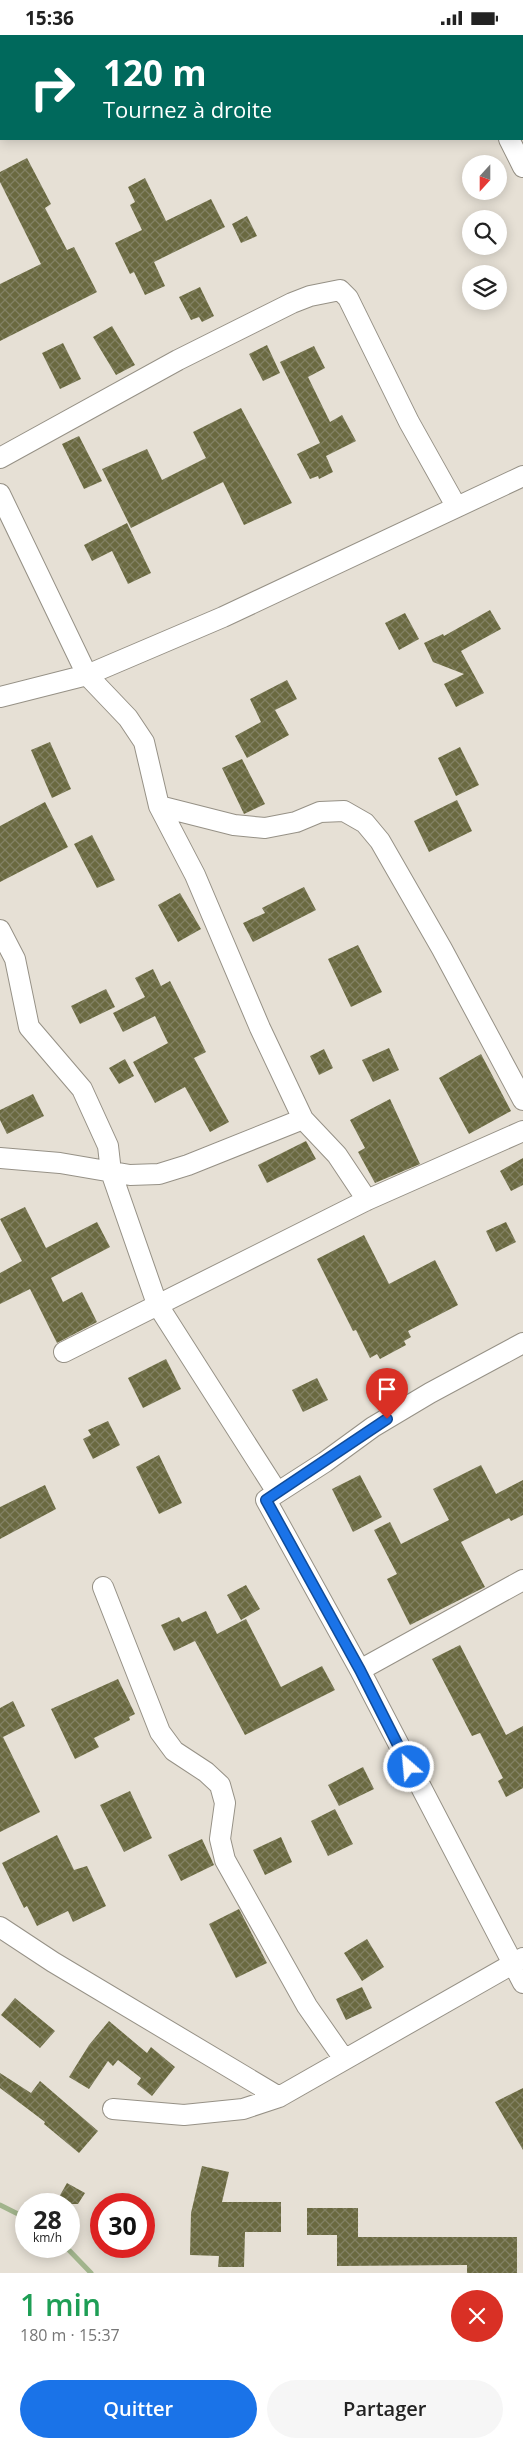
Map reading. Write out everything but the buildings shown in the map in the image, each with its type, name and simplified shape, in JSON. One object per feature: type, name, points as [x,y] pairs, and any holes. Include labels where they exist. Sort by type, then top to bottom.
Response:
[{"type":"street","points":[[510,140],[523,167]]},
{"type":"street","points":[[0,458],[178,360],[292,303],[310,296],[340,290],[348,298],[409,422],[456,506]]},
{"type":"street","points":[[0,697],[87,675],[223,617],[523,476]]},
{"type":"street","points":[[0,494],[87,675],[128,718],[144,742],[159,806],[195,875],[260,1028],[303,1119],[337,1155],[367,1200]]},
{"type":"street","points":[[159,806],[234,825],[265,828],[296,822],[320,812],[344,811],[365,823],[380,841],[442,949],[523,1100]]},
{"type":"street","points":[[0,929],[15,959],[29,1027],[82,1089],[108,1146],[111,1173],[157,1304],[277,1492]]},
{"type":"street","points":[[0,1158],[60,1163],[130,1175],[159,1174],[188,1165],[303,1119]]},
{"type":"street","points":[[64,1352],[367,1200],[523,1131]]},
{"type":"street","points":[[523,1343],[430,1393],[373,1427],[325,1462],[266,1500],[518,1960],[523,1983]]},
{"type":"street","points":[[360,1670],[523,1580]]},
{"type":"street","points":[[103,1587],[160,1733],[174,1751],[206,1772],[220,1785],[225,1803],[220,1839],[225,1860],[306,2006],[344,2059]]},
{"type":"street","points":[[0,1927],[53,1962],[278,2097]]},
{"type":"street","points":[[113,2109],[184,2115],[243,2109],[278,2097],[518,1960]]},
{"type":"waterway","points":[[0,2205],[15,2212]]},
{"type":"waterway","points":[[77,2258],[91,2273]]},
{"type":"route","points":[[387,1419],[266,1500],[360,1670],[409,1767]]}]
